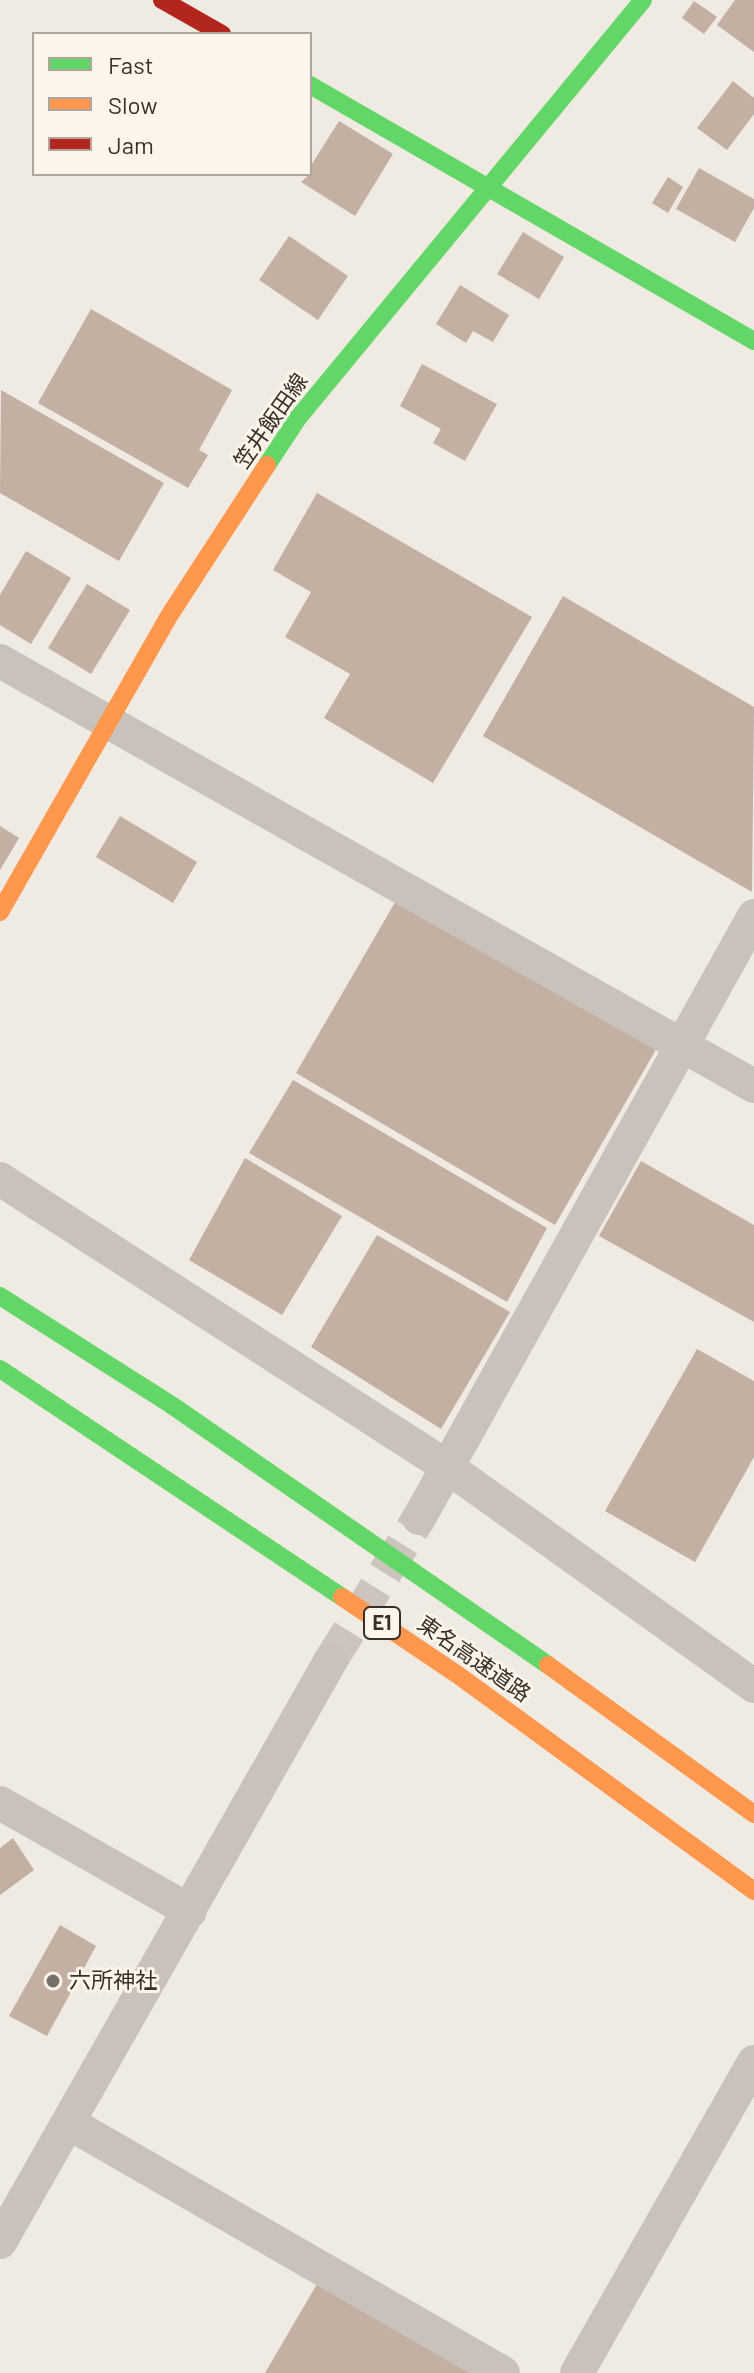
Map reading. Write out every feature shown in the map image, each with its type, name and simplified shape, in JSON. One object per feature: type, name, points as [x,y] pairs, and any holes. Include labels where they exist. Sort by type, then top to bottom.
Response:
[{"type":"main road","points":[[162,0],[218,32]]},
{"type":"main road","name":"笠井飯田線","points":[[0,912],[169,616],[298,418],[643,0]]},
{"type":"main road","points":[[312,86],[754,341]]},
{"type":"main road","name":"東名高速道路","points":[[0,1296],[170,1404],[492,1625],[754,1814]]},
{"type":"main road","name":"東名高速道路","points":[[0,1369],[136,1456],[458,1675],[754,1891]]},
{"type":"street","points":[[0,661],[754,1086]]},
{"type":"street","points":[[419,1518],[684,1047],[754,916]]},
{"type":"street","points":[[0,1179],[446,1466],[754,1686]]},
{"type":"street","points":[[0,2242],[331,1660]]},
{"type":"street","points":[[0,1803],[190,1911]]},
{"type":"street","points":[[577,2373],[754,2062]]},
{"type":"street","points":[[69,2123],[503,2373]]},
{"type":"building","points":[[735,0],[754,0],[754,52],[717,25]]},
{"type":"building","points":[[694,1],[717,17],[704,34],[682,18]]},
{"type":"building","points":[[733,81],[754,98],[754,114],[727,150],[697,128]]},
{"type":"building","points":[[339,121],[393,154],[355,216],[301,182],[312,176],[312,164]]},
{"type":"building","points":[[699,168],[754,199],[754,208],[735,242],[676,209]]},
{"type":"building","points":[[668,177],[683,187],[668,213],[652,203]]},
{"type":"building","points":[[523,232],[564,257],[539,299],[497,274]]},
{"type":"building","points":[[289,236],[348,276],[318,320],[259,280]]},
{"type":"building","points":[[460,285],[509,315],[493,342],[473,331],[466,343],[436,324]]},
{"type":"building","points":[[91,309],[232,390],[199,450],[208,455],[188,488],[38,403]]},
{"type":"building","points":[[422,364],[497,404],[465,461],[433,443],[441,429],[400,406]]},
{"type":"building","points":[[1,390],[164,483],[119,561],[0,493]]},
{"type":"building","points":[[317,493],[532,617],[433,783],[324,718],[350,674],[285,637],[311,592],[273,570]]},
{"type":"building","points":[[26,551],[71,578],[31,644],[0,625],[0,595]]},
{"type":"building","points":[[87,584],[130,610],[91,674],[48,648]]},
{"type":"building","points":[[563,596],[754,707],[752,892],[483,736]]},
{"type":"building","points":[[120,816],[197,862],[173,903],[96,857]]},
{"type":"building","points":[[0,826],[19,838],[0,870]]},
{"type":"building","points":[[397,899],[658,1046],[555,1225],[296,1073]]},
{"type":"building","points":[[293,1080],[547,1228],[507,1302],[249,1153]]},
{"type":"building","points":[[245,1158],[342,1216],[282,1315],[189,1260]]},
{"type":"building","points":[[641,1161],[754,1225],[754,1322],[599,1236]]},
{"type":"building","points":[[377,1235],[510,1312],[441,1429],[311,1347]]},
{"type":"building","points":[[697,1349],[754,1381],[754,1457],[695,1562],[605,1511]]},
{"type":"building","points":[[13,1838],[34,1870],[0,1895],[0,1848]]},
{"type":"building","name":"六所神社","points":[[60,1925],[96,1946],[47,2036],[9,2016]]},
{"type":"building","points":[[317,2284],[475,2373],[265,2373]]},
{"type":"tunnel","points":[[331,1660],[419,1518]]},
{"type":"traffic: fast","points":[[267,465],[298,418],[643,0]]},
{"type":"traffic: fast","points":[[312,86],[754,341]]},
{"type":"traffic: fast","points":[[0,1296],[170,1404],[548,1665]]},
{"type":"traffic: fast","points":[[0,1369],[342,1597]]},
{"type":"traffic: slow","points":[[0,912],[169,616],[267,465]]},
{"type":"traffic: slow","points":[[342,1597],[458,1675],[754,1891]]},
{"type":"traffic: slow","points":[[548,1665],[754,1814]]},
{"type":"traffic: jam","points":[[162,0],[218,32]]},
{"type":"place","name":"六所神社","points":[[53,1981]]}]
